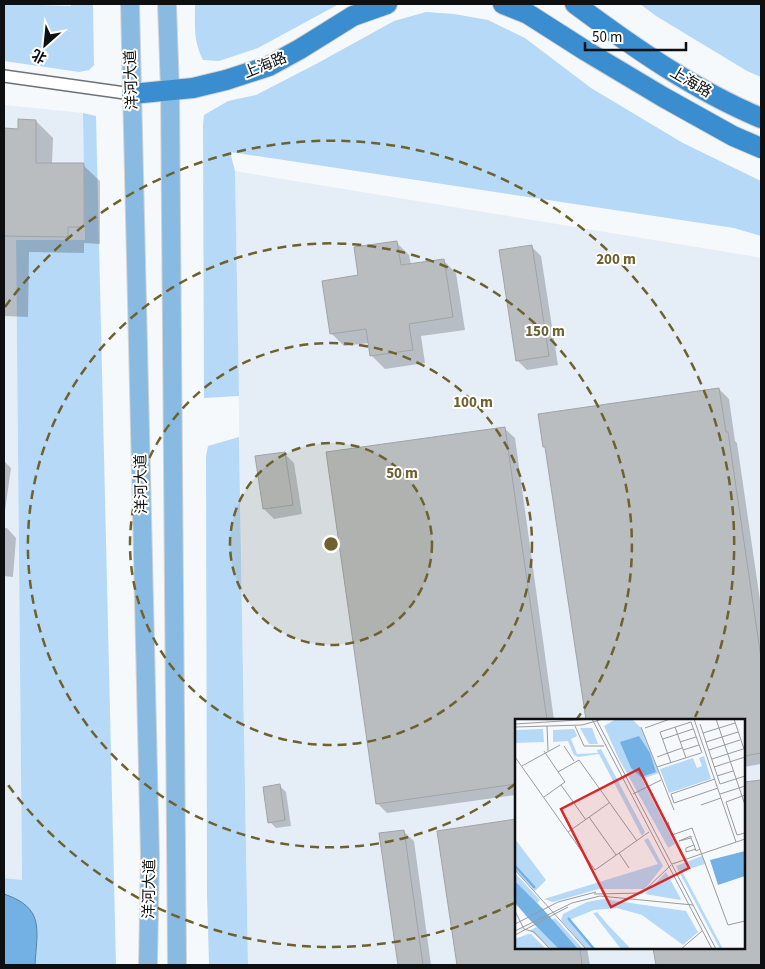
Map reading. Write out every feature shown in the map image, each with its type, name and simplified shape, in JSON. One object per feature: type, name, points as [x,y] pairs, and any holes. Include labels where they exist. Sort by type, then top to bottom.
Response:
[{"type":"highway","name":"上海路","points":[[132,94],[193,88],[269,66],[354,16],[386,4]]},
{"type":"highway","name":"上海路","points":[[503,4],[528,14],[663,97],[733,136],[761,148]]},
{"type":"highway","name":"上海路","points":[[535,4],[663,97]]},
{"type":"highway","name":"上海路","points":[[575,4],[677,75],[739,109],[761,118]]},
{"type":"main road","name":"洋河大道","points":[[130,4],[150,856],[148,965]]},
{"type":"main road","name":"洋河大道","points":[[167,4],[170,91],[177,965]]},
{"type":"street","points":[[4,76],[132,94]]},
{"type":"shaded area","points":[[4,4],[71,6],[71,4],[93,4],[94,65],[89,70],[79,72],[4,61]]},
{"type":"shaded area","points":[[195,4],[339,4],[258,48],[219,61],[203,60],[200,53],[195,32]]},
{"type":"shaded area","points":[[640,4],[761,4],[761,77],[747,71],[656,16]]},
{"type":"shaded area","points":[[426,12],[454,14],[488,20],[525,38],[591,88],[683,143],[761,181],[761,236],[734,228],[230,152],[235,171],[239,396],[204,398],[204,115],[228,101],[256,95],[394,21]]},
{"type":"shaded area","points":[[4,105],[83,113],[85,240],[16,240],[22,880],[4,878]]},
{"type":"shaded area","points":[[83,113],[96,116],[116,965],[4,965],[4,878],[22,880],[16,240],[85,240]]},
{"type":"shaded area","points":[[235,171],[761,258],[761,965],[248,965]]},
{"type":"shaded area","points":[[239,437],[248,965],[209,965],[207,895],[206,456],[208,446]]},
{"type":"water","points":[[4,894],[26,906],[36,921],[35,965],[4,965]]},
{"type":"building","points":[[18,119],[36,120],[36,163],[84,163],[84,227],[68,227],[68,237],[4,236],[4,128],[18,129]]},
{"type":"building","points":[[397,241],[401,265],[444,259],[453,317],[409,324],[413,350],[370,356],[366,329],[330,334],[322,281],[358,275],[354,247]]},
{"type":"building","points":[[532,245],[549,356],[516,361],[499,250]]},
{"type":"building","points":[[719,388],[726,432],[728,432],[761,658],[761,753],[745,756],[745,719],[586,719],[545,447],[543,447],[538,414]]},
{"type":"building","points":[[505,427],[547,719],[515,719],[515,784],[376,804],[326,452]]},
{"type":"building","points":[[285,452],[293,505],[263,509],[255,456]]},
{"type":"building","points":[[761,780],[761,965],[656,965],[653,949],[745,949],[745,782]]},
{"type":"building","points":[[280,784],[285,820],[268,823],[263,787]]},
{"type":"building","points":[[515,819],[515,949],[580,949],[582,965],[457,965],[437,831]]},
{"type":"building","points":[[404,830],[423,965],[398,965],[379,833]]}]
